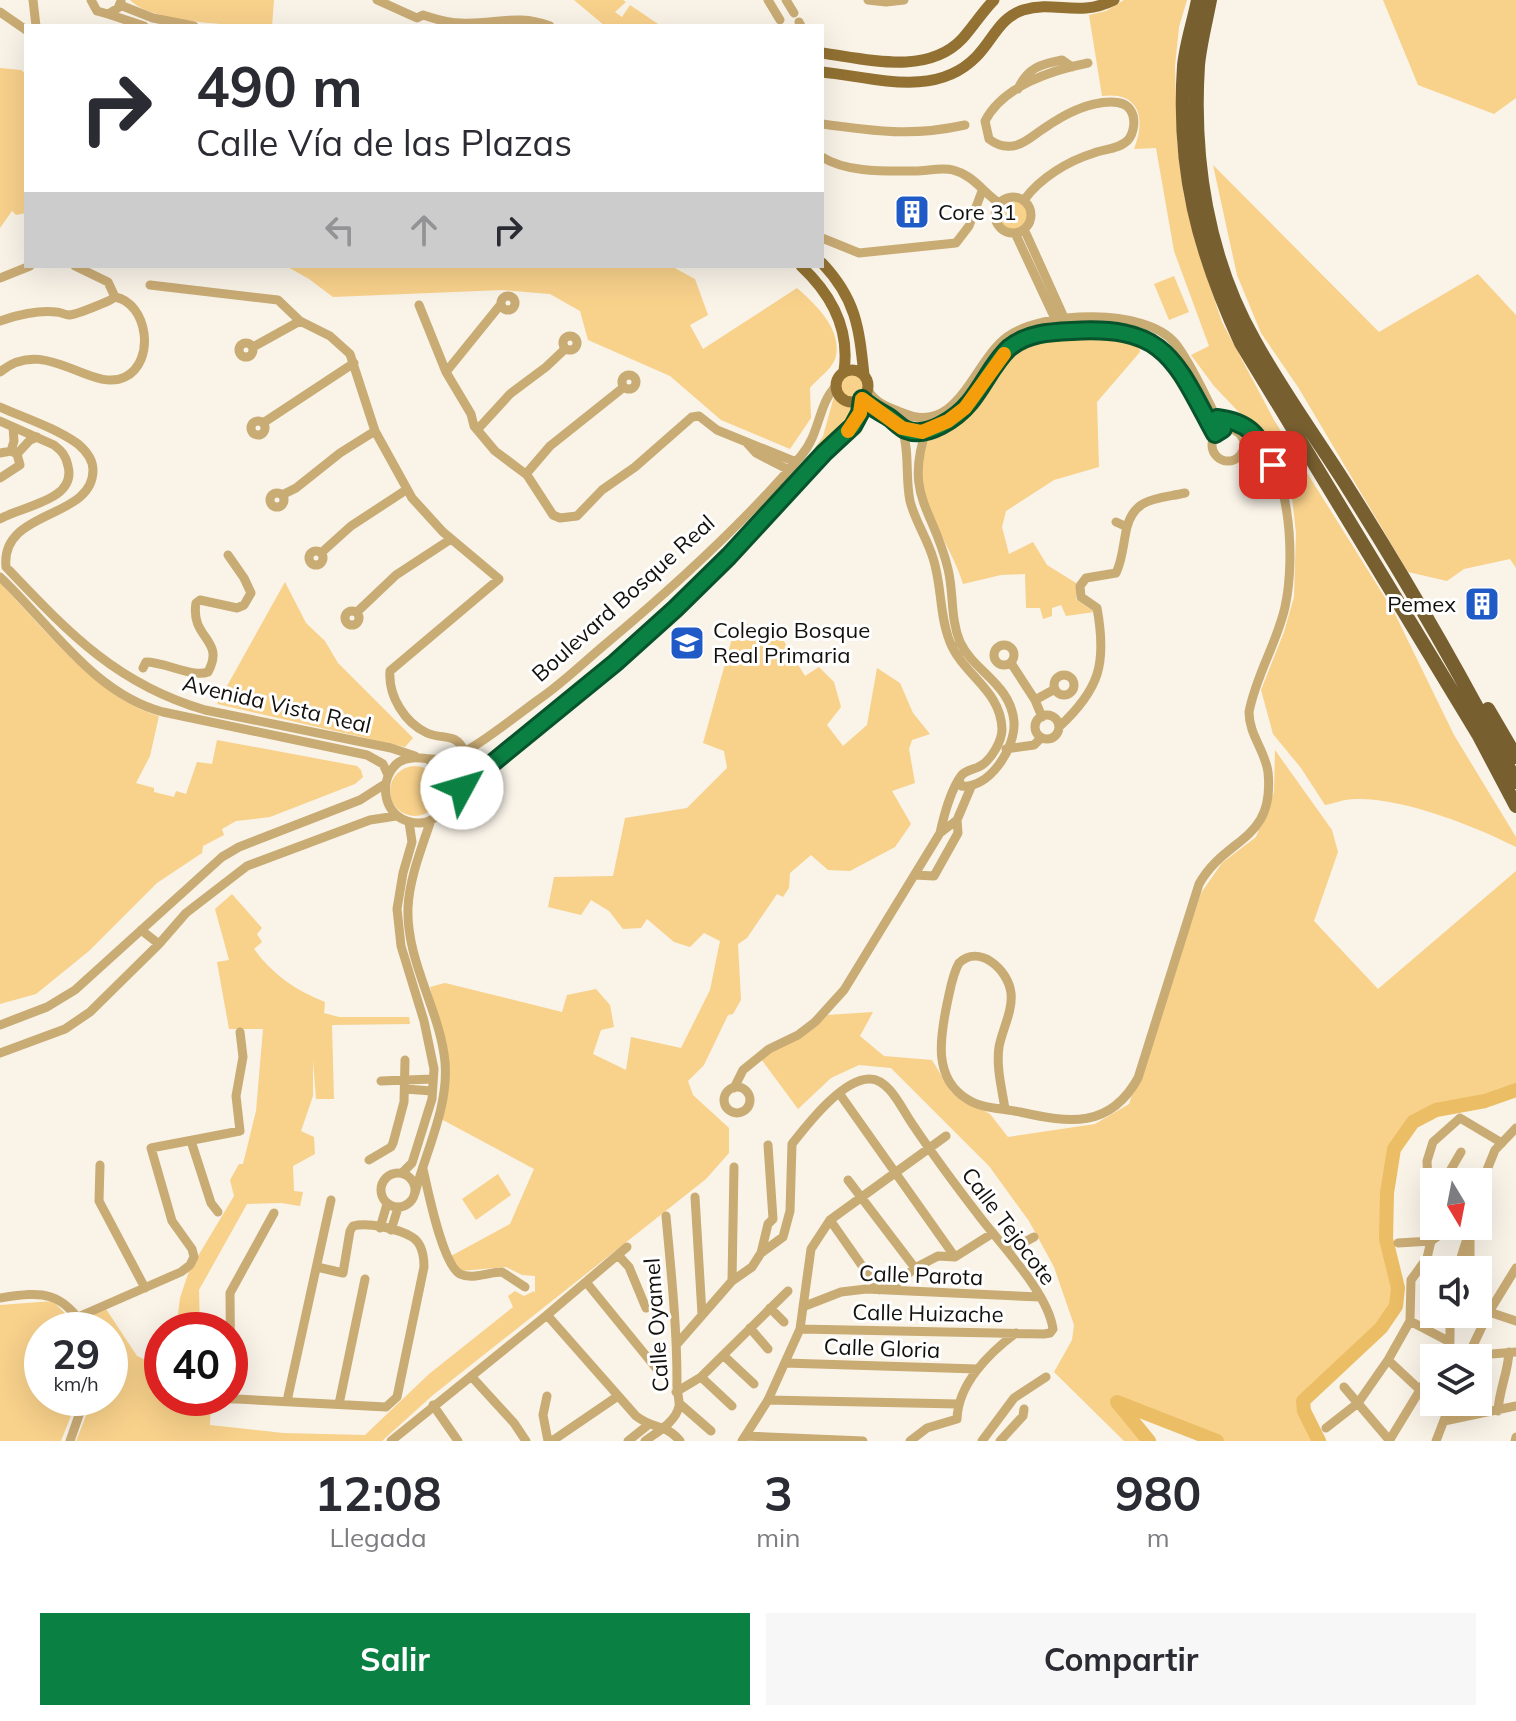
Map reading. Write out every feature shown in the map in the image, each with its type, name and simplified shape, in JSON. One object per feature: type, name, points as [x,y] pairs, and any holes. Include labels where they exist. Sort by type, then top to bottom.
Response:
[{"type":"highway","points":[[1198,0],[1184,63],[1183,138],[1187,185],[1200,241],[1220,298],[1241,343],[1478,734],[1516,806]]},
{"type":"highway","points":[[1210,0],[1198,63],[1197,137],[1201,185],[1231,294],[1253,339],[1427,621],[1489,728],[1516,782]]},
{"type":"highway","points":[[1427,621],[1470,680],[1516,757]]},
{"type":"main road","points":[[824,53],[907,62],[936,56],[961,41],[994,0]]},
{"type":"main road","points":[[824,72],[889,81],[937,80],[966,66],[1006,18],[1020,10],[1051,6],[1079,10],[1114,0]]},
{"type":"main road","points":[[803,268],[826,294],[839,316],[846,350],[844,371],[837,378],[835,387],[839,396],[846,401],[863,396],[868,382],[864,375],[854,309],[843,288],[824,265]]},
{"type":"main road","points":[[844,371],[857,370],[864,375]]},
{"type":"street","points":[[33,0],[36,24]]},
{"type":"street","points":[[91,0],[97,11],[131,24]]},
{"type":"street","points":[[377,0],[418,22],[423,15],[441,22],[464,24],[504,18],[536,20],[545,24]]},
{"type":"street","points":[[768,0],[780,20]]},
{"type":"street","points":[[786,0],[798,20]]},
{"type":"street","points":[[868,0],[904,0]]},
{"type":"street","points":[[108,14],[120,3],[153,18],[184,24]]},
{"type":"street","points":[[0,12],[24,29]]},
{"type":"street","points":[[1024,200],[1045,178],[1091,154],[1117,147],[1128,140],[1134,118],[1130,109],[1120,102],[1092,104],[1023,142],[1002,147],[989,139],[985,121],[994,106],[1018,89],[1030,70],[1062,60],[1072,67],[1088,63]]},
{"type":"street","points":[[824,124],[899,134],[932,133],[965,125]]},
{"type":"street","points":[[824,158],[836,165],[916,171],[951,169],[972,178],[982,191],[999,203]]},
{"type":"street","points":[[824,239],[859,253],[956,243],[969,226],[982,191]]},
{"type":"street","points":[[1014,197],[1024,200],[1031,215],[1020,231],[1003,230],[996,221],[999,203],[1014,197]]},
{"type":"street","points":[[1020,231],[1065,331]]},
{"type":"street","points":[[0,278],[25,268]]},
{"type":"street","points":[[79,268],[108,282],[115,297]]},
{"type":"street","points":[[150,285],[278,300],[300,321],[330,336],[350,354],[375,431],[406,490],[451,539],[499,579],[390,671],[389,685],[413,726],[431,735],[449,736],[461,743],[464,751]]},
{"type":"street","points":[[0,321],[40,312],[69,315],[107,304],[115,297]]},
{"type":"street","points":[[0,372],[16,361],[33,360],[70,366],[100,379],[125,377],[135,369],[142,355],[142,322],[135,306],[126,299],[115,297]]},
{"type":"street","points":[[446,372],[501,304]]},
{"type":"street","points":[[419,305],[446,372],[477,430],[495,451],[526,474],[553,515],[560,518],[577,516],[602,490],[654,451],[692,417],[699,416],[717,430],[757,444],[792,466]]},
{"type":"street","points":[[1097,316],[1128,318],[1165,334],[1176,343],[1217,418],[1219,432],[1173,360],[1151,341],[1111,330],[1065,331],[1018,341],[1000,357],[965,408],[948,421],[927,430],[915,432],[902,428],[863,396],[909,416],[924,418],[942,413],[957,402],[989,355],[1006,338],[1028,327],[1061,320],[1097,316]]},
{"type":"street","points":[[253,347],[300,321]]},
{"type":"street","points":[[477,430],[510,394],[565,349]]},
{"type":"street","points":[[263,423],[354,363]]},
{"type":"street","points":[[526,474],[550,446],[624,387]]},
{"type":"street","name":"Boulevard Bosque Real","points":[[424,759],[443,760],[464,751],[542,698],[693,568],[813,441],[825,402],[835,387]]},
{"type":"street","name":"Boulevard Bosque Real","points":[[446,801],[615,663],[705,579],[853,426],[860,413],[863,396]]},
{"type":"street","name":"Avenida Vista Real","points":[[0,407],[75,442],[86,451],[91,461],[93,470],[87,486],[70,501],[22,522],[4,537],[1,548],[6,567],[76,655],[117,691],[149,709],[367,755],[383,764],[387,780]]},
{"type":"street","points":[[734,1088],[743,1070],[769,1049],[798,1035],[815,1022],[844,990],[940,833],[943,817],[959,779],[964,772],[980,767],[992,756],[1002,731],[998,706],[991,694],[965,669],[950,643],[933,555],[910,500],[908,453],[902,428],[909,416]]},
{"type":"street","points":[[924,418],[927,430],[920,445],[917,474],[927,516],[948,567],[954,621],[960,642],[971,660],[1001,687],[1011,708],[1013,730],[1006,749],[986,780],[971,787],[961,786],[959,779]]},
{"type":"street","points":[[1005,1109],[999,1049],[1011,1003],[1011,991],[998,967],[984,956],[970,955],[962,960],[956,967],[940,1050],[947,1079],[963,1097],[984,1107],[1074,1121],[1104,1113],[1124,1098],[1138,1078],[1199,884],[1214,861],[1255,831],[1262,815],[1267,769],[1251,730],[1249,712],[1285,609],[1289,562],[1287,510],[1263,444],[1236,420],[1217,418]]},
{"type":"street","points":[[0,421],[62,451],[69,470],[68,480],[57,494],[0,519]]},
{"type":"street","points":[[0,478],[20,465],[14,452],[13,427]]},
{"type":"street","points":[[282,495],[375,431]]},
{"type":"street","points":[[0,453],[14,452],[37,437]]},
{"type":"street","points":[[321,553],[351,526],[406,490]]},
{"type":"street","points":[[1041,738],[1055,736],[1059,727],[1088,696],[1100,674],[1097,608],[1081,597],[1080,586],[1086,578],[1116,573],[1130,515],[1140,504],[1185,493]]},
{"type":"street","points":[[33,505],[41,515]]},
{"type":"street","points":[[1116,522],[1127,527]]},
{"type":"street","points":[[357,612],[396,575],[451,539]]},
{"type":"street","points":[[142,673],[150,661],[193,674],[208,672],[215,657],[212,645],[197,628],[196,603],[200,600],[211,601],[237,608],[244,605],[251,593],[228,555]]},
{"type":"street","points":[[693,568],[705,579]]},
{"type":"street","name":"Avenida Vista Real","points":[[0,577],[56,627],[84,646],[142,673],[177,702],[391,748],[424,759]]},
{"type":"street","points":[[76,655],[84,646]]},
{"type":"street","points":[[1011,663],[1042,717]]},
{"type":"street","points":[[1035,700],[1055,689]]},
{"type":"street","points":[[1042,717],[1075,712]]},
{"type":"street","points":[[1035,728],[1042,717]]},
{"type":"street","points":[[1053,717],[1059,727]]},
{"type":"street","points":[[1013,730],[1035,728]]},
{"type":"street","points":[[1035,728],[1041,738]]},
{"type":"street","points":[[1006,749],[1034,745],[1041,738]]},
{"type":"street","points":[[0,1025],[47,1007],[75,990],[208,869],[239,847],[360,800],[387,780],[399,762],[424,759],[442,772],[446,801],[431,820],[409,822],[396,816],[370,820],[247,866],[186,913],[90,1012],[65,1029],[0,1053]]},
{"type":"street","points":[[387,780],[385,797],[396,816]]},
{"type":"street","points":[[915,875],[934,876],[958,833],[957,820],[971,787]]},
{"type":"street","points":[[943,817],[957,820]]},
{"type":"street","points":[[387,1204],[398,1208],[409,1204],[414,1196],[441,1107],[445,1082],[445,1060],[413,943],[408,909],[414,874],[431,820]]},
{"type":"street","points":[[940,833],[957,820]]},
{"type":"street","points":[[386,1229],[387,1204],[381,1194],[383,1183],[391,1175],[402,1173],[412,1163],[432,1091],[434,1069],[424,1021],[401,946],[397,909],[412,842],[409,822]]},
{"type":"street","points":[[141,930],[159,944]]},
{"type":"street","points":[[90,1312],[181,1272],[190,1265],[194,1257],[192,1249],[172,1221],[151,1148],[240,1131],[236,1096],[243,1057],[240,1032]]},
{"type":"street","points":[[369,1160],[391,1147],[404,1102],[405,1060]]},
{"type":"street","points":[[405,1084],[433,1079]]},
{"type":"street","name":"Calle Tejocote","points":[[839,1093],[870,1079],[883,1084],[1040,1297],[1049,1312],[1053,1329]]},
{"type":"street","points":[[381,1081],[432,1091]]},
{"type":"street","points":[[761,1253],[783,1237],[790,1211],[792,1144],[839,1093],[955,1257]]},
{"type":"street","points":[[1326,1428],[1358,1403],[1410,1321],[1411,1280],[1427,1258],[1431,1241],[1427,1161],[1433,1142],[1460,1118],[1502,1143]]},
{"type":"street","points":[[1488,1168],[1495,1150],[1516,1128]]},
{"type":"street","points":[[744,1438],[768,1400],[800,1329],[811,1249],[830,1220],[946,1136]]},
{"type":"street","points":[[191,1141],[211,1203],[218,1212]]},
{"type":"street","points":[[677,1344],[732,1281],[752,1267],[761,1253],[768,1224],[773,1219],[768,1145]]},
{"type":"street","points":[[1452,1168],[1461,1152]]},
{"type":"street","points":[[100,1165],[99,1201],[145,1288]]},
{"type":"street","points":[[422,1165],[451,1266],[461,1275],[502,1272],[525,1287]]},
{"type":"street","points":[[732,1281],[734,1167]]},
{"type":"street","points":[[402,1173],[411,1179],[414,1196],[433,1212]]},
{"type":"street","points":[[848,1180],[915,1268]]},
{"type":"street","points":[[695,1197],[702,1314]]},
{"type":"street","points":[[287,1401],[331,1200]]},
{"type":"street","points":[[386,1229],[398,1208]]},
{"type":"street","points":[[230,1312],[230,1293],[274,1213]]},
{"type":"street","name":"Calle Oyamel","points":[[645,1441],[664,1427],[676,1414],[680,1404],[676,1392],[677,1344],[666,1216]]},
{"type":"street","points":[[830,1220],[879,1290],[896,1284],[915,1268],[938,1256],[955,1257],[993,1233]]},
{"type":"street","points":[[248,1400],[386,1407],[397,1397],[424,1257],[413,1238],[386,1229],[360,1224],[353,1226],[343,1273],[317,1267]]},
{"type":"street","points":[[1008,1251],[1034,1237]]},
{"type":"street","points":[[1398,1243],[1431,1241]]},
{"type":"street","points":[[391,1441],[627,1247]]},
{"type":"street","points":[[618,1255],[629,1267],[646,1308]]},
{"type":"street","points":[[1492,1307],[1516,1268]]},
{"type":"street","points":[[339,1404],[365,1279]]},
{"type":"street","points":[[586,1282],[656,1368]]},
{"type":"street","name":"Calle Parota","points":[[805,1306],[841,1292],[879,1290],[1040,1297]]},
{"type":"street","points":[[676,1392],[701,1377],[788,1291]]},
{"type":"street","points":[[0,1298],[49,1295],[74,1312]]},
{"type":"street","points":[[770,1308],[784,1322]]},
{"type":"street","points":[[1492,1313],[1516,1321]]},
{"type":"street","points":[[547,1315],[618,1396],[648,1425],[664,1427],[680,1441]]},
{"type":"street","points":[[1410,1321],[1450,1342],[1450,1328]]},
{"type":"street","points":[[750,1328],[768,1349]]},
{"type":"street","name":"Calle Huizache","points":[[800,1329],[1044,1334],[1053,1329]]},
{"type":"street","points":[[910,1441],[927,1428],[957,1419],[958,1404],[977,1369],[1016,1333]]},
{"type":"street","points":[[1492,1354],[1512,1352],[1500,1387],[1498,1411]]},
{"type":"street","points":[[723,1355],[754,1384]]},
{"type":"street","points":[[1344,1387],[1389,1441],[1420,1390],[1388,1360]]},
{"type":"street","name":"Calle Gloria","points":[[785,1363],[977,1369]]},
{"type":"street","points":[[471,1376],[514,1423],[526,1441]]},
{"type":"street","points":[[701,1377],[732,1406]]},
{"type":"street","points":[[982,1441],[1014,1398],[1046,1377]]},
{"type":"street","points":[[547,1396],[543,1415],[550,1441],[618,1396]]},
{"type":"street","points":[[768,1400],[958,1404]]},
{"type":"street","points":[[680,1404],[711,1431]]},
{"type":"street","points":[[433,1405],[458,1441]]},
{"type":"street","points":[[1444,1421],[1516,1406]]},
{"type":"street","points":[[1000,1441],[1023,1416],[1024,1409]]},
{"type":"street","points":[[70,1441],[79,1416]]},
{"type":"street","points":[[1436,1441],[1446,1416]]},
{"type":"street","points":[[628,1441],[648,1425]]},
{"type":"street","points":[[744,1438],[863,1441]]},
{"type":"shaded area","points":[[130,0],[274,0],[272,24],[219,24],[176,18],[141,8]]},
{"type":"shaded area","points":[[574,0],[623,0],[626,2],[615,12],[622,17],[630,5],[658,24],[603,24]]},
{"type":"shaded area","points":[[1124,0],[1187,0],[1179,27],[1175,66],[1177,143],[1184,196],[1197,248],[1222,322],[1274,420],[1394,612],[1454,735],[1516,837],[1516,847],[1459,822],[1394,803],[1355,799],[1325,805],[1301,768],[1273,734],[1261,690],[1294,597],[1296,533],[1292,497],[1271,446],[1214,386],[1191,355],[1209,346],[1174,251],[1156,148],[1134,149],[1139,127],[1137,109],[1125,98],[1102,96],[1089,15],[1106,11]]},
{"type":"shaded area","points":[[1383,0],[1516,0],[1516,98],[1494,114],[1418,85]]},
{"type":"shaded area","points":[[0,68],[24,72],[24,213],[16,215],[12,211],[0,228]]},
{"type":"shaded area","points":[[1213,165],[1379,332],[1478,274],[1516,315],[1516,568],[1510,559],[1464,569],[1447,581],[1408,572],[1298,387],[1261,333],[1237,275]]},
{"type":"shaded area","points":[[1013,199],[1024,204],[1029,215],[1024,226],[1013,231],[1002,226],[997,215],[1002,204]]},
{"type":"shaded area","points":[[290,268],[675,268],[695,279],[708,315],[690,325],[703,349],[797,288],[832,328],[837,348],[833,363],[810,388],[811,418],[790,449],[721,420],[670,376],[588,340],[580,311],[550,294],[502,290],[333,297]]},
{"type":"shaded area","points":[[1174,276],[1189,312],[1169,320],[1154,284]]},
{"type":"shaded area","points":[[1093,334],[1139,344],[1140,352],[1097,402],[1099,467],[1054,480],[1006,511],[1002,527],[1009,554],[1033,542],[1047,565],[1076,583],[1076,599],[1094,612],[1066,616],[1061,605],[1052,608],[1052,616],[1043,619],[1040,608],[1026,608],[1025,574],[1001,575],[963,584],[930,511],[921,480],[920,460],[929,434],[960,419],[1016,349],[1048,339]]},
{"type":"shaded area","points":[[852,375],[861,378],[864,387],[861,396],[852,399],[843,396],[840,387],[843,378]]},
{"type":"shaded area","points":[[835,393],[840,401],[857,410],[854,418],[816,456],[812,453],[823,436]]},
{"type":"shaded area","points":[[285,582],[306,623],[325,641],[338,663],[413,738],[405,747],[217,704]]},
{"type":"shaded area","points":[[0,583],[93,678],[136,707],[159,716],[150,756],[136,783],[174,797],[176,791],[186,794],[197,762],[212,764],[217,740],[357,766],[363,777],[355,784],[270,817],[236,821],[222,829],[224,835],[203,846],[202,853],[157,883],[89,951],[36,994],[0,1004]]},
{"type":"shaded area","points":[[748,624],[779,633],[805,676],[819,667],[834,682],[841,707],[827,725],[843,746],[867,725],[877,668],[900,683],[913,713],[930,734],[912,740],[909,749],[915,783],[892,791],[911,824],[895,847],[850,871],[828,870],[811,855],[790,873],[789,888],[783,897],[777,894],[747,938],[738,944],[741,1000],[733,1014],[728,1015],[704,1065],[688,1081],[693,1095],[729,1128],[729,1153],[706,1179],[433,1395],[382,1441],[76,1441],[86,1416],[128,1416],[128,1342],[137,1356],[144,1359],[144,1416],[210,1416],[210,1425],[283,1433],[365,1435],[429,1374],[513,1307],[508,1296],[515,1291],[524,1296],[535,1293],[535,1276],[522,1275],[506,1267],[460,1271],[451,1256],[510,1224],[534,1169],[441,1119],[450,1072],[430,987],[445,983],[562,1012],[567,995],[596,989],[610,1005],[614,1027],[601,1030],[593,1054],[626,1070],[631,1037],[681,1048],[710,990],[720,941],[704,933],[690,947],[674,942],[647,919],[641,928],[623,929],[609,911],[591,900],[581,915],[548,907],[554,877],[613,876],[625,818],[687,808],[727,768],[724,751],[703,743],[733,635]]},
{"type":"shaded area","points":[[1275,750],[1332,830],[1338,852],[1314,921],[1378,989],[1516,871],[1516,1090],[1485,1101],[1435,1110],[1413,1122],[1395,1149],[1387,1193],[1386,1239],[1398,1288],[1395,1307],[1381,1328],[1303,1401],[1304,1411],[1319,1441],[1217,1441],[1118,1403],[1149,1441],[1124,1441],[1054,1372],[1072,1340],[1074,1325],[1054,1267],[1029,1221],[989,1166],[891,1068],[859,1065],[831,1078],[798,1109],[761,1059],[827,1015],[873,1012],[860,1036],[884,1056],[932,1060],[952,1093],[990,1114],[1008,1137],[1095,1124],[1129,1104],[1201,893],[1222,863],[1256,837],[1274,792]]},
{"type":"shaded area","points":[[405,767],[425,767],[439,781],[439,801],[425,815],[405,815],[391,801],[391,781]]},
{"type":"shaded area","points":[[232,894],[262,928],[257,934],[262,942],[254,949],[285,981],[325,1002],[324,1013],[339,1017],[409,1017],[410,1024],[332,1025],[334,1099],[316,1099],[313,1060],[313,1096],[301,1131],[314,1137],[315,1154],[293,1166],[294,1191],[303,1192],[300,1206],[247,1204],[199,1290],[200,1312],[178,1312],[189,1271],[234,1196],[230,1180],[239,1164],[243,1164],[256,1111],[263,1029],[229,1029],[217,962],[229,960],[215,909]]},
{"type":"shaded area","points":[[498,1174],[511,1195],[476,1220],[462,1199]]},
{"type":"shaded area","points":[[53,1301],[64,1312],[24,1312],[24,1416],[71,1416],[61,1441],[0,1441],[0,1305]]},
{"type":"waterway","points":[[1319,1441],[1304,1411],[1303,1401],[1381,1328],[1396,1306],[1398,1288],[1386,1239],[1387,1193],[1394,1149],[1413,1122],[1436,1110],[1485,1101],[1516,1090]]},
{"type":"waterway","points":[[1149,1441],[1117,1402],[1217,1441]]},
{"type":"slow traffic","points":[[848,431],[858,420],[862,399],[908,431],[922,432],[939,426],[956,416],[971,401],[1004,354]]},
{"type":"place","name":"Core 31","points":[[912,212]]},
{"type":"place","name":"Pemex","points":[[1482,604]]},
{"type":"place","name":"Colegio Bosque Real Primaria","points":[[687,643]]},
{"type":"route","points":[[462,788],[615,663],[675,609],[853,426],[858,420],[862,399],[902,428],[922,432],[948,421],[965,408],[1000,357],[1018,341],[1061,331],[1093,329],[1125,332],[1151,341],[1173,360],[1215,434],[1223,429],[1217,418],[1236,420],[1263,444],[1273,465]]}]
